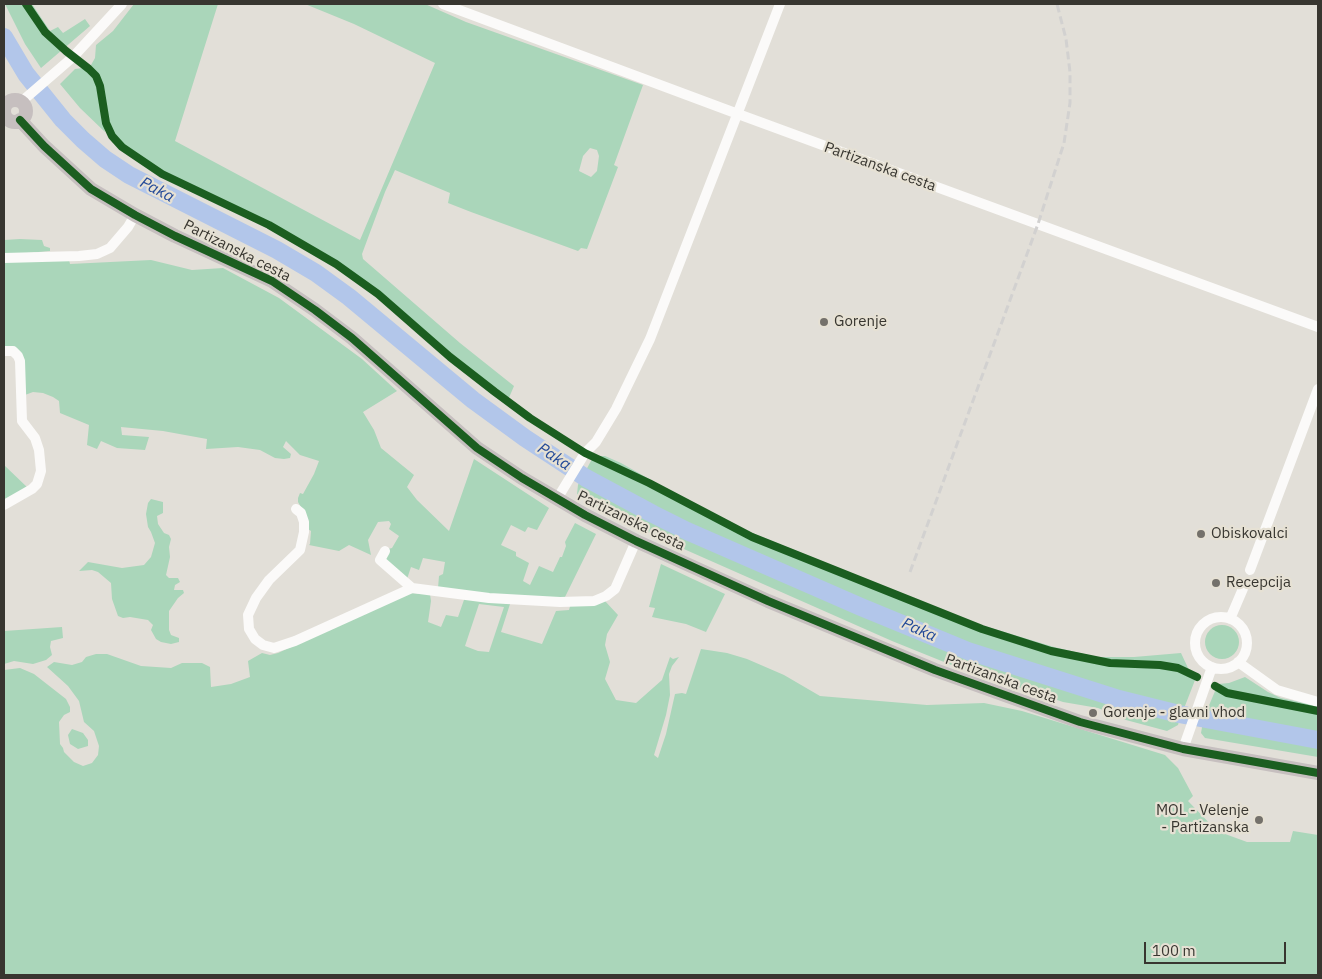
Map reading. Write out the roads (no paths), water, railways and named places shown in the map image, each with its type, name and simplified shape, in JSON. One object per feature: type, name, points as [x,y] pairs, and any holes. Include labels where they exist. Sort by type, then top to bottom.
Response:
[{"type":"main road","points":[[16,99],[26,111],[23,118],[10,119],[5,108],[16,99]]},
{"type":"main road","name":"Partizanska cesta","points":[[10,119],[44,146],[92,189],[135,215],[272,281],[352,338],[477,448],[557,499],[636,541],[768,601],[935,670],[1080,722],[1182,749],[1318,773]]},
{"type":"street","points":[[16,99],[52,76],[78,52],[122,4]]},
{"type":"street","name":"Partizanska cesta","points":[[443,4],[1318,327]]},
{"type":"street","points":[[557,499],[584,455],[596,442],[616,409],[650,339],[780,4]]},
{"type":"street","points":[[4,258],[97,254],[110,248],[128,227],[135,215]]},
{"type":"street","points":[[4,351],[13,351],[18,356],[20,362],[22,421],[35,438],[39,450],[41,471],[37,484],[32,489],[4,504]]},
{"type":"street","points":[[1250,570],[1318,388]]},
{"type":"street","points":[[296,509],[301,513],[304,522],[300,550],[269,580],[256,598],[248,615],[249,629],[255,639],[262,645],[274,648],[285,645],[412,588],[380,560],[385,552]]},
{"type":"street","name":"Partizanska cesta","points":[[412,588],[489,598],[560,602],[594,600],[606,596],[615,588],[636,541]]},
{"type":"street","points":[[1230,619],[1245,584]]},
{"type":"street","points":[[1217,618],[1230,619],[1240,626],[1246,637],[1246,651],[1238,662],[1226,669],[1212,667],[1202,661],[1196,646],[1196,636],[1201,627],[1217,618]]},
{"type":"street","points":[[1238,662],[1277,690],[1318,702]]},
{"type":"street","points":[[1182,749],[1212,667]]},
{"type":"waterway","name":"Paka","points":[[4,37],[26,74],[63,120],[105,159],[129,175],[277,250],[316,273],[349,297],[473,400],[525,438],[586,478],[653,514],[687,531],[861,607],[968,651],[1119,699],[1179,714],[1318,740]]},
{"type":"railway","points":[[910,572],[1038,224],[1064,143],[1070,103],[1070,72],[1066,39],[1057,4]]},
{"type":"place","name":"Gorenje","points":[[824,322]]},
{"type":"place","name":"Obiskovalci","points":[[1201,534]]},
{"type":"place","name":"Recepcija","points":[[1216,583]]},
{"type":"place","name":"Gorenje - glavni vhod","points":[[1093,713]]},
{"type":"place","name":"MOL - Velenje - Partizanska","points":[[1259,820]]}]
